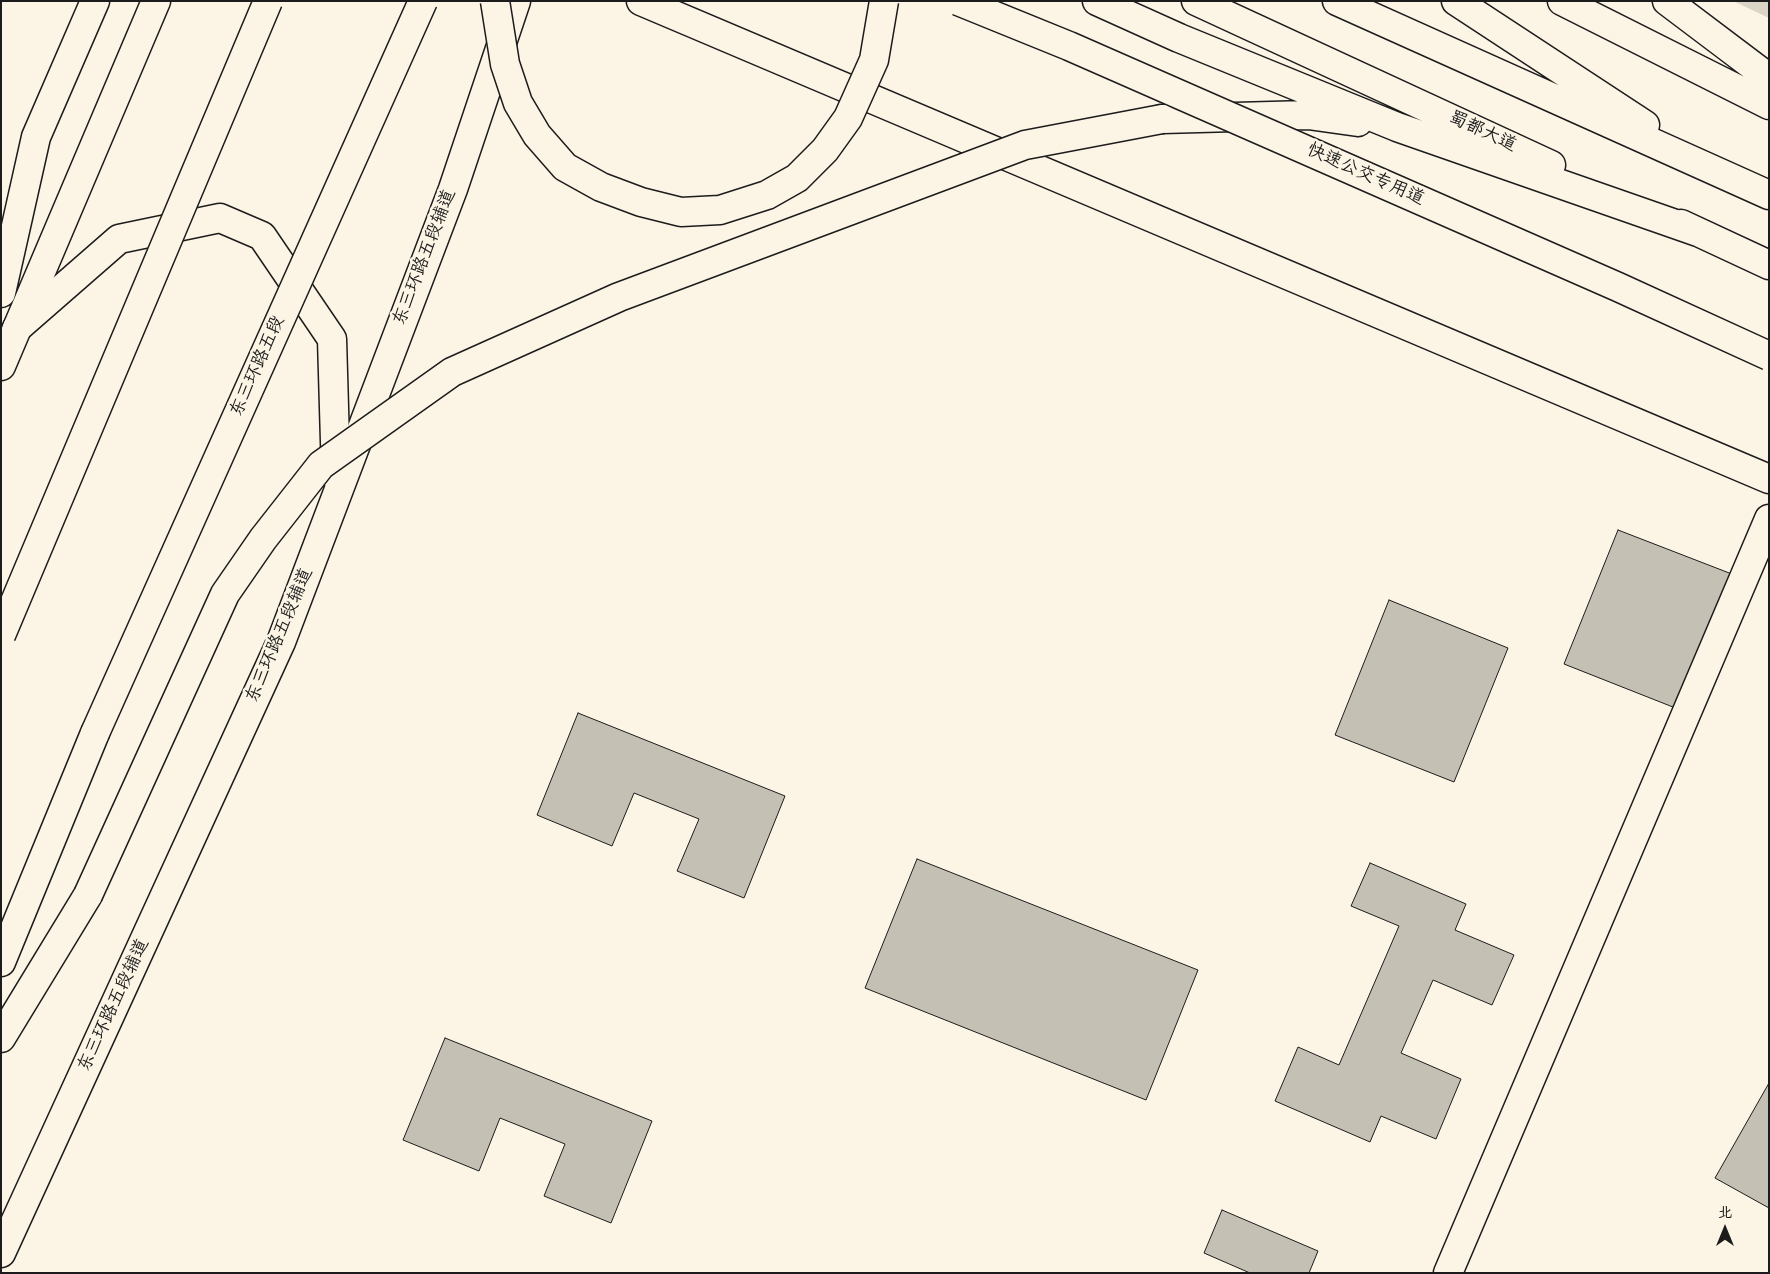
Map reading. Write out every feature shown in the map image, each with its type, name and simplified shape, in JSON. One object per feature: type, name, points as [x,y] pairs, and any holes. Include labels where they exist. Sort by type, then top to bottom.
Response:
[{"type":"main road","points":[[1,293],[36,137],[95,1]]},
{"type":"main road","points":[[1,366],[156,1]]},
{"type":"main road","points":[[1,635],[268,1]]},
{"type":"main road","name":"东三环路五段","points":[[1,962],[95,733],[423,1]]},
{"type":"main road","points":[[495,1],[505,64],[518,103],[538,135],[564,167],[601,187],[641,202],[681,212],[720,210],[767,195],[796,178],[826,150],[848,118],[874,60],[884,1]]},
{"type":"main road","name":"东三环路五段辅道","points":[[1,1253],[281,642],[453,189],[516,1]]},
{"type":"main road","points":[[641,1],[1769,479]]},
{"type":"main road","name":"快速公交专用道","points":[[958,1],[1069,46],[1618,287],[1769,356]]},
{"type":"main road","points":[[1097,1],[1179,38],[1397,127],[1698,232]]},
{"type":"main road","name":"蜀都大道","points":[[1196,1],[1769,265]]},
{"type":"main road","points":[[1337,1],[1769,195]]},
{"type":"main road","points":[[1562,1],[1769,106]]},
{"type":"main road","points":[[1667,1],[1769,78]]},
{"type":"main road","points":[[1459,4],[1722,174]]},
{"type":"main road","points":[[1,1038],[88,896],[225,594],[264,539],[321,465],[452,372],[618,298],[1025,145],[1162,119],[1308,115],[1397,127]]},
{"type":"main road","points":[[18,328],[119,239],[220,218],[262,236],[332,339],[337,495]]},
{"type":"main road","points":[[1448,1273],[1769,519]]},
{"type":"shaded area","points":[[1733,1],[1769,1],[1769,18]]},
{"type":"building","points":[[1618,530],[1737,576],[1683,711],[1564,664]]},
{"type":"building","points":[[1389,600],[1508,648],[1454,782],[1335,735]]},
{"type":"building","points":[[578,713],[785,796],[744,898],[677,871],[699,819],[634,793],[612,846],[537,815]]},
{"type":"building","points":[[917,859],[1198,970],[1146,1100],[865,988]]},
{"type":"building","points":[[1370,863],[1466,904],[1455,930],[1514,955],[1492,1005],[1433,980],[1401,1053],[1461,1079],[1436,1139],[1381,1116],[1370,1142],[1275,1101],[1298,1047],[1339,1065],[1399,926],[1351,906]]},
{"type":"building","points":[[445,1038],[652,1121],[611,1223],[544,1196],[565,1144],[500,1118],[479,1171],[403,1140]]},
{"type":"building","points":[[1769,1083],[1769,1208],[1715,1178]]},
{"type":"building","points":[[1222,1210],[1318,1251],[1309,1273],[1250,1273],[1204,1253]]}]
